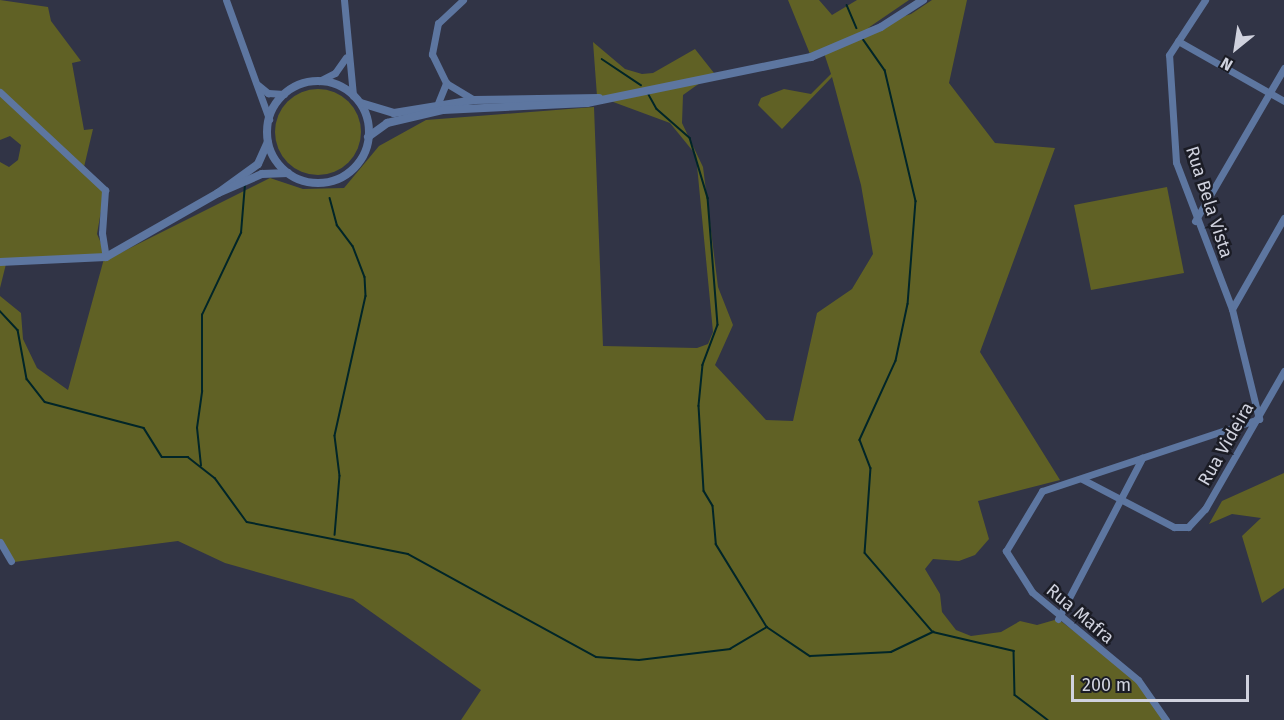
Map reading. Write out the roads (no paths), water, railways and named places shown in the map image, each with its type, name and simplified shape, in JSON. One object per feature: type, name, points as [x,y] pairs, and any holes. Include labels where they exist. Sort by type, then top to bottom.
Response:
[{"type":"street","points":[[0,262],[106,257],[218,193],[258,164],[268,142],[269,119],[226,0]]},
{"type":"street","points":[[344,0],[346,57],[368,137]]},
{"type":"street","points":[[463,0],[445,12],[433,34],[433,60],[446,83],[474,100]]},
{"type":"street","points":[[218,193],[262,174],[288,173],[317,182],[339,178],[361,158],[368,137],[387,123],[443,110],[599,98],[826,53],[923,0]]},
{"type":"street","name":"Rua Bela Vista","points":[[1205,0],[1169,56],[1170,109],[1176,162],[1196,221],[1232,309],[1259,419]]},
{"type":"street","points":[[1178,41],[1284,101]]},
{"type":"street","points":[[258,85],[268,93],[284,94],[335,73],[346,57]]},
{"type":"street","points":[[1196,221],[1284,68]]},
{"type":"street","points":[[319,81],[388,113],[438,103],[474,100],[599,98]]},
{"type":"street","points":[[438,103],[446,83]]},
{"type":"street","points":[[0,92],[105,190],[102,233],[106,257]]},
{"type":"street","points":[[269,119],[284,94]]},
{"type":"street","points":[[268,142],[288,173]]},
{"type":"street","points":[[1232,309],[1284,218]]},
{"type":"street","name":"Rua Videira","points":[[1120,496],[1174,527],[1188,527],[1205,509],[1259,419],[1284,371]]},
{"type":"street","points":[[1082,479],[1259,419]]},
{"type":"street","points":[[1058,619],[1120,496],[1142,458]]},
{"type":"street","points":[[1082,479],[1120,496]]},
{"type":"street","name":"Rua Mafra","points":[[1082,479],[1042,491],[1006,551],[1032,592],[1058,619],[1138,680],[1166,720]]},
{"type":"street","points":[[0,542],[11,561]]},
{"type":"waterway","points":[[847,5],[857,28]]},
{"type":"waterway","points":[[863,39],[885,70],[916,201],[908,304],[896,361],[860,440],[871,468],[865,553],[933,632]]},
{"type":"waterway","points":[[602,59],[641,85]]},
{"type":"waterway","points":[[648,93],[657,109],[690,138],[708,198],[718,325],[703,365],[699,406],[704,491],[713,506],[716,544],[767,627]]},
{"type":"waterway","points":[[201,466],[197,428],[202,391],[202,315],[241,233],[245,184]]},
{"type":"waterway","points":[[330,198],[337,225],[353,246],[365,277],[366,296],[335,436],[340,476],[335,535]]},
{"type":"waterway","points":[[0,311],[18,330],[27,379],[45,402],[144,428],[162,457],[188,457],[215,478],[247,522],[408,554],[596,657],[639,660],[730,649],[767,627],[810,656],[891,652],[933,632],[1014,651],[1015,695],[1048,720]]}]
